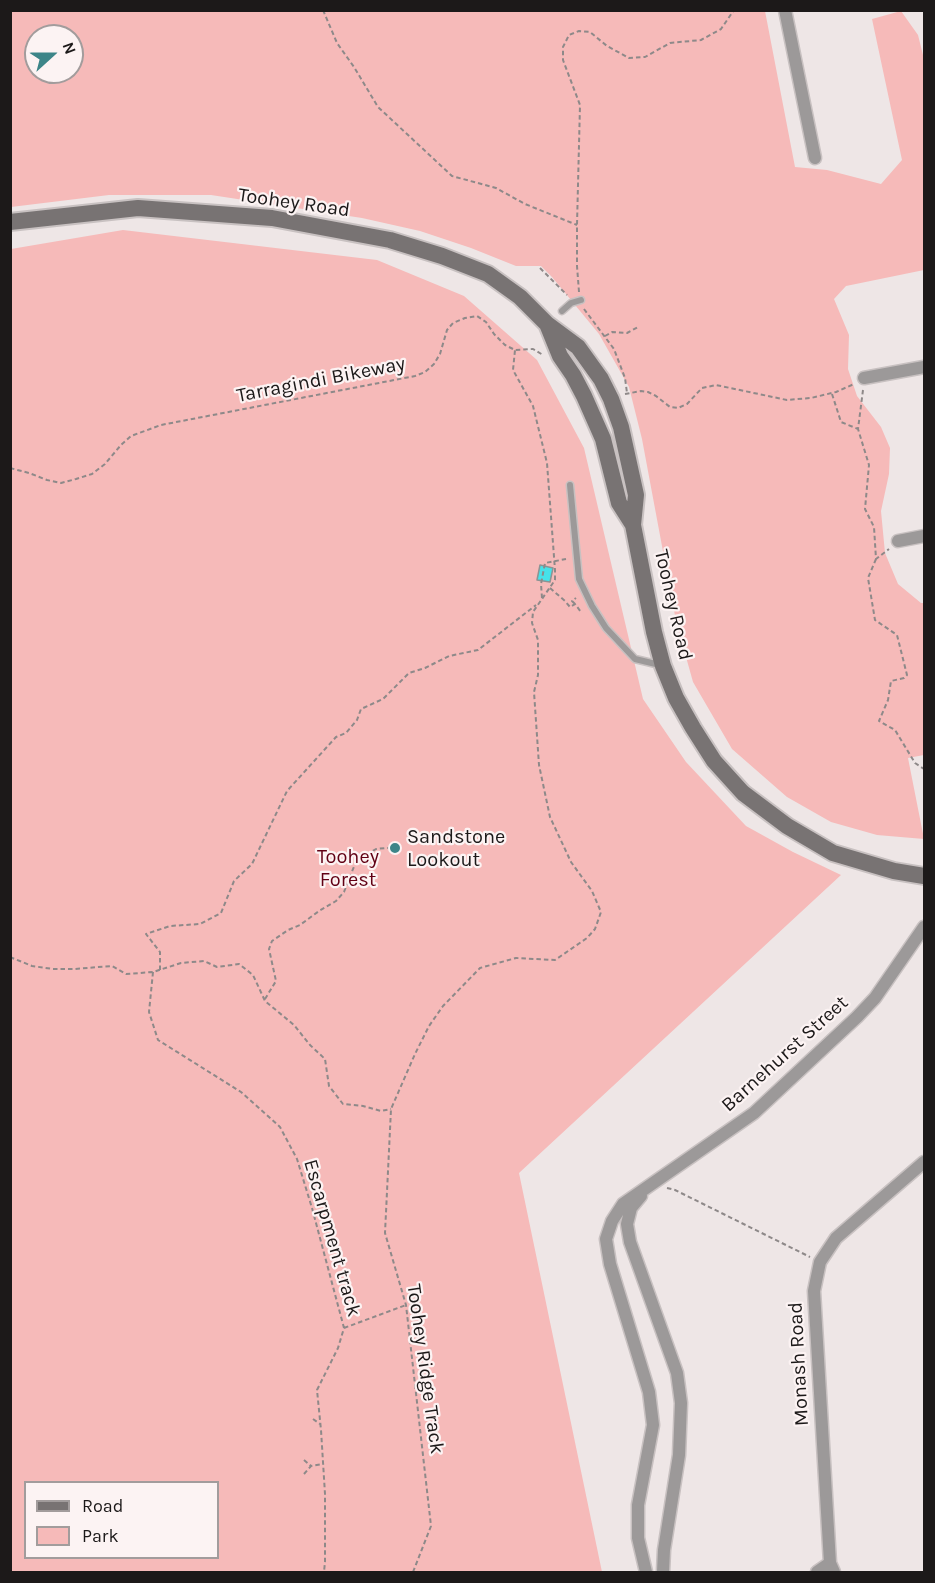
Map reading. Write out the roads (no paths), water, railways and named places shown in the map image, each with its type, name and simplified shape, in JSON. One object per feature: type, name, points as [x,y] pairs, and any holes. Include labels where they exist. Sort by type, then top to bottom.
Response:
[{"type":"main road","name":"Toohey Road","points":[[10,222],[138,208],[272,218],[390,240],[442,256],[488,274],[520,297],[547,324],[578,346],[601,379],[611,399],[621,427],[636,495],[633,525],[663,666],[676,698],[714,761],[743,793],[787,826],[833,853],[894,871],[924,876]]},
{"type":"main road","name":"Toohey Road","points":[[547,324],[560,356],[584,396],[603,439],[619,502],[633,525]]},
{"type":"street","points":[[785,10],[814,158]]},
{"type":"street","points":[[864,378],[924,367]]},
{"type":"street","points":[[898,541],[924,536]]},
{"type":"street","name":"Barnehurst Street","points":[[646,1572],[638,1538],[638,1505],[653,1425],[649,1392],[610,1264],[606,1239],[612,1221],[623,1204],[753,1113],[849,1025],[875,998],[924,927]]},
{"type":"street","name":"Monash Road","points":[[832,1568],[814,1291],[820,1262],[836,1238],[924,1162]]},
{"type":"street","name":"Barnehurst Street","points":[[649,1185],[631,1208],[627,1224],[630,1242],[677,1373],[681,1403],[679,1455],[664,1550],[663,1572]]},
{"type":"street","points":[[817,1572],[832,1568]]},
{"type":"lane","points":[[562,311],[571,303],[581,300]]},
{"type":"lane","points":[[570,485],[579,579],[592,606],[606,628],[635,659],[663,666]]},
{"type":"place","name":"Sandstone Lookout","points":[[395,848]]},
{"type":"park label","name":"Toohey Forest","points":[[348,868]]}]
